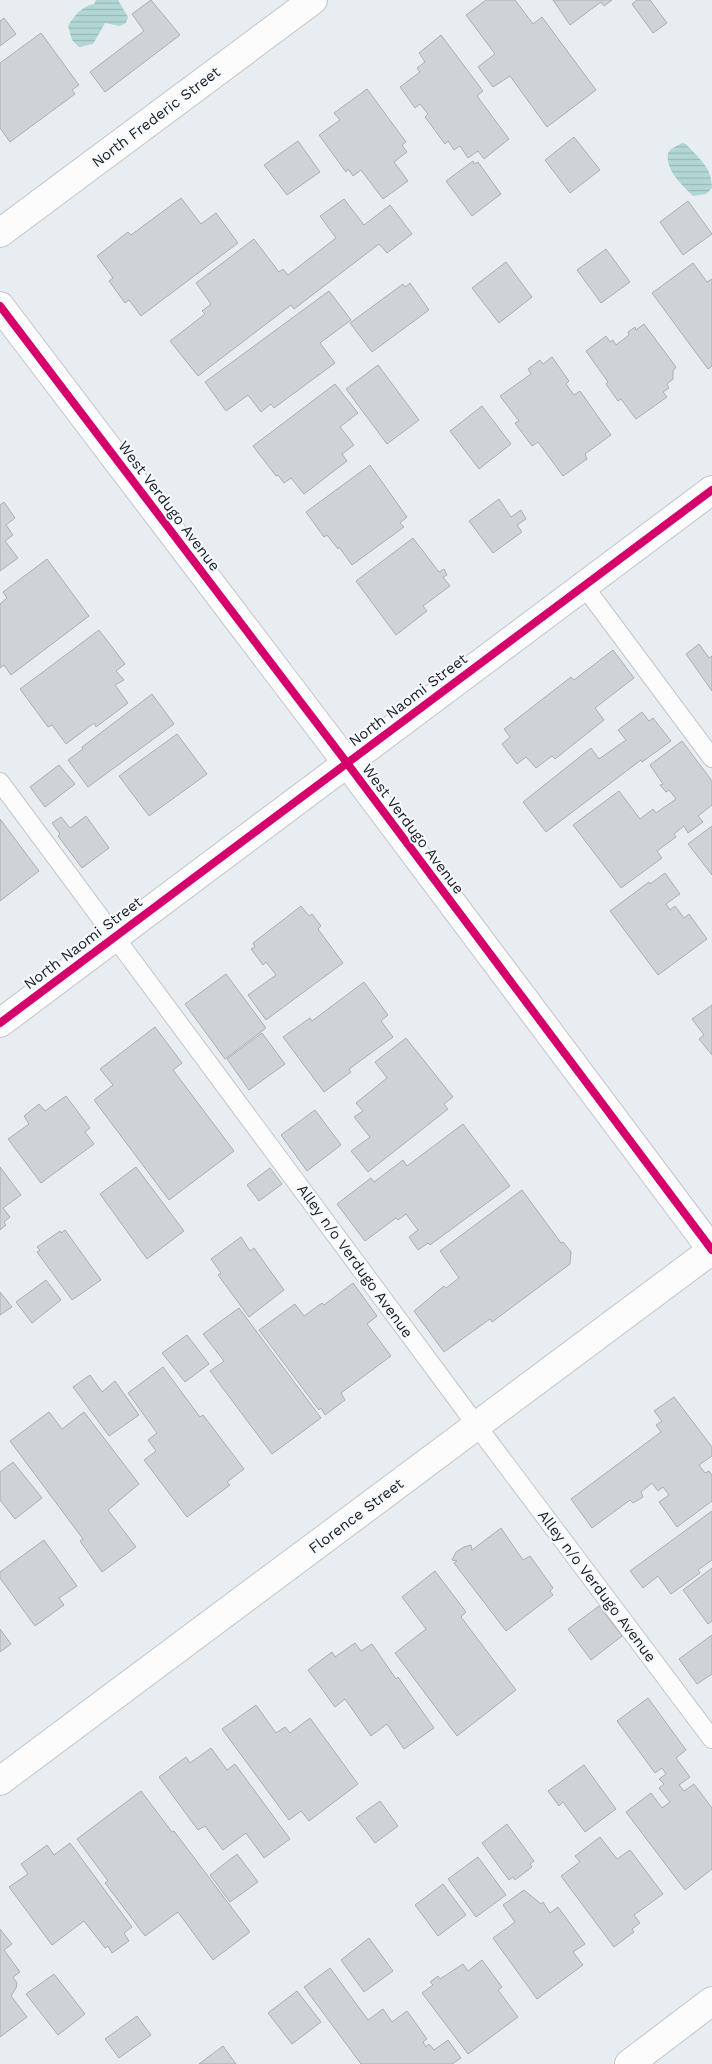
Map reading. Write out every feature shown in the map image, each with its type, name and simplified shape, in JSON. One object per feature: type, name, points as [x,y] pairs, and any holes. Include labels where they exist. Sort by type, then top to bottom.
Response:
[{"type":"street","name":"North Frederic Street","points":[[0,233],[312,0]]},
{"type":"street","name":"West Verdugo Avenue","points":[[0,306],[347,763],[712,1250]]},
{"type":"street","name":"North Naomi Street","points":[[0,1023],[712,490]]},
{"type":"street","name":"Florence Street","points":[[0,1781],[712,1250]]},
{"type":"street","points":[[629,2064],[712,2001]]},
{"type":"lane","points":[[584,586],[712,758]]},
{"type":"lane","name":"Alley n/o Verdugo Avenue","points":[[0,782],[477,1426],[712,1739]]},
{"type":"shaded area","points":[[96,0],[118,0],[128,17],[126,23],[120,26],[105,23],[93,44],[79,47],[72,40],[68,26],[79,12],[94,4]]},
{"type":"shaded area","points":[[682,143],[686,144],[700,159],[710,174],[712,188],[706,194],[693,196],[679,182],[669,165],[668,153],[671,149]]},
{"type":"building","points":[[151,0],[180,35],[105,92],[90,72],[144,31],[132,14]]},
{"type":"building","points":[[486,0],[515,0],[533,24],[542,17],[596,90],[547,127],[510,76],[493,87],[478,67],[495,54],[466,15]]},
{"type":"building","points":[[553,0],[612,0],[604,6],[601,2],[570,25]]},
{"type":"building","points":[[637,0],[650,0],[667,23],[653,33],[632,4]]},
{"type":"building","points":[[4,18],[16,34],[0,46],[0,21]]},
{"type":"building","points":[[41,33],[79,85],[72,90],[75,94],[10,142],[0,128],[0,63]]},
{"type":"building","points":[[441,35],[483,91],[477,96],[509,139],[484,159],[478,151],[468,158],[460,146],[454,150],[448,141],[445,144],[425,117],[428,114],[420,104],[415,108],[400,87],[420,72],[417,68],[425,62],[419,53]]},
{"type":"building","points":[[367,89],[406,142],[402,145],[407,152],[394,162],[408,181],[383,199],[361,170],[353,176],[348,169],[346,172],[319,135],[340,120],[334,113]]},
{"type":"building","points":[[574,137],[600,170],[570,193],[545,160]]},
{"type":"building","points":[[298,141],[320,172],[287,195],[264,165]]},
{"type":"building","points":[[473,161],[474,164],[478,162],[501,194],[472,216],[446,181]]},
{"type":"building","points":[[181,198],[201,224],[216,213],[238,243],[141,316],[129,300],[125,303],[109,281],[113,278],[97,256],[128,232],[131,235]]},
{"type":"building","points":[[344,199],[364,225],[390,205],[412,234],[387,253],[379,244],[294,309],[291,305],[198,376],[170,341],[205,314],[202,311],[211,304],[196,283],[254,239],[279,272],[283,269],[288,275],[336,238],[320,216]]},
{"type":"building","points":[[688,201],[712,234],[683,255],[660,222]]},
{"type":"building","points":[[606,249],[630,282],[601,303],[577,270]]},
{"type":"building","points":[[506,262],[532,297],[499,323],[472,288]]},
{"type":"building","points":[[693,263],[707,282],[712,279],[712,366],[708,369],[652,293]]},
{"type":"building","points":[[410,283],[429,310],[372,352],[350,323],[403,284],[405,287]]},
{"type":"building","points":[[329,291],[351,320],[320,343],[335,363],[274,408],[271,404],[261,412],[248,395],[226,411],[205,382]]},
{"type":"building","points":[[644,324],[676,367],[673,371],[673,379],[667,384],[669,388],[663,392],[667,397],[636,419],[621,399],[618,401],[606,384],[608,382],[586,351],[606,336],[610,342],[613,340],[616,345],[629,335],[628,332],[635,327],[636,330]]},
{"type":"building","points":[[552,357],[569,381],[566,384],[574,395],[580,391],[611,435],[585,454],[587,459],[563,476],[538,442],[532,446],[515,423],[519,421],[500,396],[531,374],[528,369],[540,360],[543,364]]},
{"type":"building","points":[[378,365],[419,420],[387,444],[346,389]]},
{"type":"building","points":[[335,384],[358,413],[340,427],[354,445],[342,454],[347,461],[304,494],[291,478],[284,483],[278,475],[276,476],[253,446]]},
{"type":"building","points":[[482,406],[511,444],[479,469],[450,431]]},
{"type":"building","points":[[370,465],[407,517],[400,523],[404,527],[352,565],[339,547],[338,549],[327,535],[324,537],[306,512]]},
{"type":"building","points":[[499,499],[511,517],[521,510],[526,519],[517,525],[522,532],[493,553],[469,521]]},
{"type":"building","points":[[4,502],[15,518],[6,525],[13,535],[5,541],[18,558],[0,571],[0,505]]},
{"type":"building","points":[[413,538],[439,572],[444,569],[447,575],[443,577],[450,586],[423,606],[427,611],[396,635],[356,581]]},
{"type":"building","points":[[47,559],[89,616],[11,675],[4,665],[0,668],[0,604],[7,598],[3,592]]},
{"type":"building","points":[[99,630],[125,664],[116,671],[124,680],[115,685],[128,703],[96,727],[94,723],[66,744],[52,725],[48,727],[20,689]]},
{"type":"building","points":[[699,644],[709,658],[712,656],[712,691],[686,654]]},
{"type":"building","points":[[613,650],[634,678],[595,708],[604,720],[555,759],[552,756],[536,768],[526,757],[517,764],[502,744],[510,737],[504,729],[571,677],[574,680]]},
{"type":"building","points":[[152,694],[174,724],[88,787],[68,760],[83,749],[82,747]]},
{"type":"building","points":[[642,712],[649,721],[653,718],[671,741],[642,762],[641,760],[546,832],[523,802],[591,748],[599,759],[626,740],[618,730]]},
{"type":"building","points":[[177,734],[207,774],[149,816],[119,776]]},
{"type":"building","points":[[682,741],[712,781],[712,805],[698,816],[703,822],[688,833],[684,826],[674,834],[676,837],[657,851],[662,858],[621,888],[573,825],[619,791],[640,819],[653,809],[656,813],[676,799],[669,790],[666,792],[660,785],[663,784],[650,765]]},
{"type":"building","points":[[59,765],[75,784],[45,807],[30,787]]},
{"type":"building","points":[[86,816],[109,848],[82,868],[58,836],[60,834],[52,823],[61,817],[70,828]]},
{"type":"building","points":[[0,819],[39,871],[0,901]]},
{"type":"building","points":[[712,826],[712,875],[688,844]]},
{"type":"building","points":[[665,873],[680,894],[666,904],[670,910],[675,906],[684,918],[689,914],[707,939],[658,975],[610,911],[649,882],[650,884]]},
{"type":"building","points":[[301,906],[309,916],[312,914],[321,926],[318,929],[343,963],[266,1020],[248,995],[276,975],[266,962],[263,965],[251,949],[255,947],[253,943]]},
{"type":"building","points":[[226,974],[266,1028],[225,1059],[185,1004]]},
{"type":"building","points":[[364,982],[388,1015],[381,1021],[393,1037],[349,1069],[351,1072],[324,1092],[283,1037],[310,1018],[312,1021]]},
{"type":"building","points":[[712,1005],[712,1055],[699,1039],[704,1035],[692,1019]]},
{"type":"building","points":[[155,1027],[182,1063],[173,1070],[234,1151],[169,1200],[94,1100],[113,1085],[100,1069]]},
{"type":"building","points":[[262,1033],[285,1064],[249,1090],[227,1059]]},
{"type":"building","points":[[406,1038],[453,1097],[444,1104],[448,1109],[368,1172],[351,1151],[370,1137],[354,1117],[363,1111],[356,1103],[387,1078],[375,1062]]},
{"type":"building","points":[[66,1096],[90,1128],[85,1132],[94,1144],[41,1183],[8,1139],[29,1124],[24,1116],[39,1104],[45,1111]]},
{"type":"building","points":[[315,1110],[341,1145],[307,1171],[281,1135]]},
{"type":"building","points":[[463,1124],[510,1186],[430,1245],[428,1243],[418,1250],[409,1237],[418,1230],[406,1214],[398,1220],[396,1218],[365,1241],[337,1204],[371,1178],[374,1182],[403,1160],[407,1166]]},
{"type":"building","points":[[0,1167],[21,1195],[3,1208],[10,1217],[4,1222],[6,1225],[0,1230]]},
{"type":"building","points":[[136,1167],[184,1231],[147,1259],[100,1194]]},
{"type":"building","points":[[270,1168],[282,1184],[259,1201],[247,1185]]},
{"type":"building","points":[[522,1190],[561,1243],[563,1242],[571,1252],[570,1264],[492,1322],[490,1319],[444,1352],[414,1311],[444,1286],[446,1288],[459,1278],[440,1251]]},
{"type":"building","points":[[65,1230],[101,1280],[72,1300],[37,1252],[40,1250],[37,1247],[60,1231],[61,1233]]},
{"type":"building","points":[[241,1237],[250,1251],[254,1248],[284,1290],[249,1317],[218,1275],[221,1273],[211,1259]]},
{"type":"building","points":[[46,1280],[61,1300],[32,1323],[16,1302]]},
{"type":"building","points":[[353,1283],[377,1316],[367,1324],[391,1356],[341,1393],[345,1400],[325,1415],[321,1408],[319,1410],[259,1330],[295,1304],[304,1316],[322,1303],[324,1305]]},
{"type":"building","points":[[0,1292],[12,1307],[0,1315]]},
{"type":"building","points":[[239,1308],[321,1418],[272,1454],[210,1371],[224,1361],[203,1334]]},
{"type":"building","points":[[187,1335],[209,1364],[185,1382],[162,1353]]},
{"type":"building","points":[[163,1367],[200,1417],[203,1415],[244,1469],[227,1482],[230,1485],[187,1517],[144,1460],[156,1451],[148,1440],[157,1433],[128,1393]]},
{"type":"building","points":[[90,1375],[102,1392],[115,1381],[139,1415],[109,1436],[73,1387]]},
{"type":"building","points":[[674,1397],[712,1447],[712,1456],[699,1465],[705,1473],[709,1471],[712,1475],[712,1501],[677,1527],[659,1502],[669,1495],[663,1487],[658,1491],[652,1483],[641,1492],[643,1497],[633,1503],[630,1500],[592,1528],[571,1499],[661,1432],[656,1425],[662,1421],[654,1411]]},
{"type":"building","points":[[49,1412],[62,1429],[84,1412],[139,1484],[108,1510],[136,1547],[102,1572],[80,1541],[83,1539],[10,1441]]},
{"type":"building","points":[[13,1462],[42,1498],[15,1519],[0,1500],[0,1472]]},
{"type":"building","points":[[712,1511],[712,1560],[698,1570],[700,1573],[671,1594],[658,1576],[643,1588],[630,1571]]},
{"type":"building","points":[[501,1528],[523,1560],[530,1556],[553,1588],[550,1591],[553,1595],[506,1631],[454,1563],[457,1561],[452,1560],[456,1552],[471,1545],[472,1550]]},
{"type":"building","points":[[44,1540],[77,1586],[59,1598],[64,1605],[35,1626],[0,1578],[0,1572]]},
{"type":"building","points":[[712,1568],[712,1621],[708,1624],[683,1590]]},
{"type":"building","points":[[435,1571],[466,1612],[461,1617],[516,1690],[457,1736],[395,1653],[426,1629],[402,1597]]},
{"type":"building","points":[[599,1606],[622,1636],[591,1660],[568,1629]]},
{"type":"building","points":[[0,1629],[11,1644],[0,1652]]},
{"type":"building","points":[[712,1635],[712,1674],[697,1684],[679,1659]]},
{"type":"building","points":[[355,1643],[361,1651],[372,1644],[434,1728],[404,1749],[387,1724],[371,1736],[345,1699],[335,1707],[308,1670],[332,1652],[335,1657]]},
{"type":"building","points":[[648,1698],[686,1750],[676,1758],[690,1777],[679,1785],[684,1791],[694,1784],[712,1808],[712,1869],[685,1890],[626,1812],[651,1793],[662,1808],[670,1802],[659,1788],[664,1784],[659,1779],[666,1774],[662,1768],[655,1773],[617,1721]]},
{"type":"building","points":[[256,1705],[276,1733],[285,1727],[290,1733],[310,1718],[358,1784],[309,1821],[301,1811],[289,1820],[222,1729]]},
{"type":"building","points":[[211,1748],[227,1770],[235,1764],[290,1839],[264,1858],[246,1833],[223,1850],[205,1826],[198,1830],[159,1777],[186,1757],[190,1763]]},
{"type":"building","points":[[584,1765],[616,1809],[585,1832],[563,1802],[559,1806],[548,1791]]},
{"type":"building","points":[[141,1791],[172,1832],[174,1831],[250,1932],[213,1960],[178,1912],[145,1936],[105,1883],[108,1881],[77,1839]]},
{"type":"building","points":[[380,1801],[398,1826],[375,1843],[356,1818]]},
{"type":"building","points":[[507,1824],[534,1861],[530,1864],[532,1867],[515,1880],[513,1877],[509,1880],[482,1843]]},
{"type":"building","points":[[600,1837],[617,1859],[630,1850],[663,1894],[634,1915],[640,1923],[632,1929],[634,1932],[614,1947],[561,1876],[580,1862],[575,1856]]},
{"type":"building","points":[[70,1843],[132,1927],[124,1933],[129,1941],[112,1953],[108,1946],[105,1948],[84,1921],[52,1945],[9,1887],[28,1874],[21,1864],[47,1845],[54,1855]]},
{"type":"building","points":[[237,1854],[258,1882],[230,1902],[210,1875]]},
{"type":"building","points":[[478,1857],[506,1895],[476,1917],[448,1879]]},
{"type":"building","points":[[443,1884],[466,1915],[438,1936],[415,1905]]},
{"type":"building","points":[[524,1890],[541,1904],[543,1902],[550,1913],[558,1907],[585,1944],[573,1952],[583,1965],[537,1999],[493,1938],[515,1922],[503,1905]]},
{"type":"building","points":[[0,1929],[12,1944],[4,1950],[20,1972],[13,1977],[17,1983],[11,1996],[27,2017],[0,2037]]},
{"type":"building","points":[[369,1938],[393,1971],[364,1992],[341,1960]]},
{"type":"building","points":[[482,1960],[502,1987],[498,1990],[518,2017],[468,2054],[422,1993],[433,1985],[430,1982],[438,1976],[440,1979],[463,1964],[468,1971]]},
{"type":"building","points":[[330,1968],[368,2020],[383,2009],[392,2022],[407,2011],[427,2039],[423,2042],[426,2047],[429,2044],[434,2050],[448,2040],[461,2058],[452,2064],[361,2064],[304,1987]]},
{"type":"building","points":[[54,1974],[85,2014],[58,2035],[26,1994]]},
{"type":"building","points":[[297,1991],[321,2022],[292,2044],[268,2013]]},
{"type":"building","points":[[137,2016],[151,2035],[119,2058],[105,2039]]},
{"type":"building","points":[[223,2046],[236,2064],[199,2064]]},
{"type":"cycle path","points":[[0,306],[347,763],[712,1250]]},
{"type":"cycle path","points":[[0,1023],[712,490]]}]
